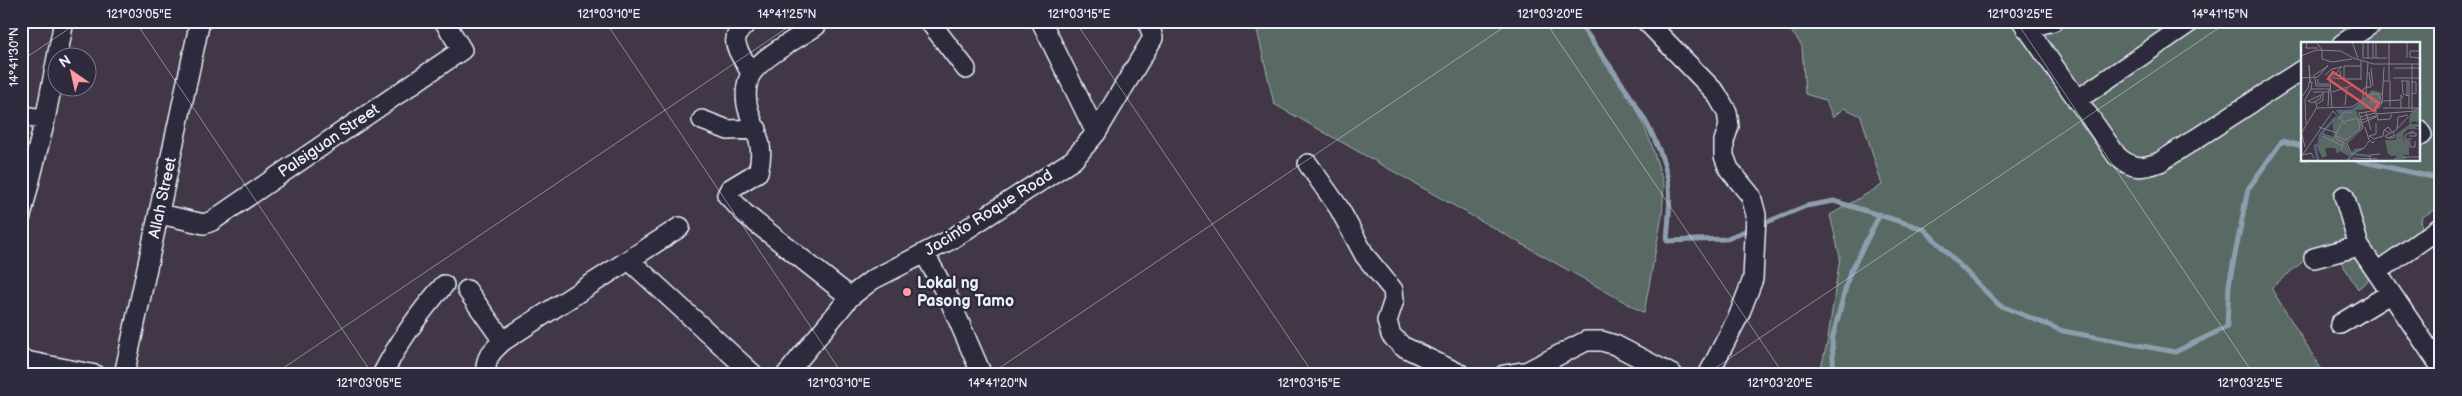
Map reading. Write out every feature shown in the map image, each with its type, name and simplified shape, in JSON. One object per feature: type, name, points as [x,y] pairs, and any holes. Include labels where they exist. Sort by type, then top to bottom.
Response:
[{"type":"street","points":[[21,216],[45,120],[64,21]]},
{"type":"street","name":"Allah Street","points":[[124,375],[200,21]]},
{"type":"street","name":"Palsiguan Street","points":[[160,214],[204,224],[220,216],[462,50],[444,21]]},
{"type":"street","points":[[929,21],[966,69]]},
{"type":"street","points":[[1041,21],[1096,133]]},
{"type":"street","name":"Jacinto Roque Road","points":[[786,375],[850,297],[872,280],[925,254],[1073,160],[1096,133],[1153,38],[1148,21]]},
{"type":"street","points":[[1646,21],[1710,86],[1727,112],[1729,126],[1724,141],[1724,156],[1729,169],[1751,196],[1756,214],[1753,279],[1743,306],[1708,375]]},
{"type":"street","points":[[2053,21],[2024,24],[2117,156],[2125,164],[2134,168],[2147,167],[2160,162],[2301,71]]},
{"type":"street","points":[[2077,100],[2192,21]]},
{"type":"street","points":[[2350,42],[2376,21]]},
{"type":"street","points":[[745,25],[736,32],[734,37],[737,49],[751,73]]},
{"type":"street","points":[[816,26],[776,52],[751,73],[746,98],[749,111],[757,129],[762,156],[758,172],[730,189],[727,195],[745,214],[850,297]]},
{"type":"street","points":[[21,115],[45,120]]},
{"type":"street","points":[[702,120],[728,130],[757,129]]},
{"type":"street","points":[[1308,164],[1339,208],[1365,256],[1393,290],[1394,300],[1387,320],[1391,335],[1402,346],[1462,375]]},
{"type":"street","points":[[2344,196],[2359,246],[2441,368]]},
{"type":"street","points":[[486,375],[485,367],[490,352],[503,341],[680,226]]},
{"type":"street","points":[[2377,272],[2441,228]]},
{"type":"street","points":[[2314,258],[2359,246]]},
{"type":"street","points":[[925,254],[950,301],[982,375]]},
{"type":"street","points":[[629,260],[754,375]]},
{"type":"street","points":[[382,375],[398,344],[419,313],[444,285]]},
{"type":"street","points":[[467,290],[503,341]]},
{"type":"street","points":[[2340,324],[2391,293]]},
{"type":"street","points":[[1504,375],[1528,370],[1586,341],[1602,341],[1616,345],[1673,375]]},
{"type":"street","points":[[21,360],[96,375]]},
{"type":"green space","points":[[1255,21],[1575,21],[1637,109],[1651,143],[1664,185],[1662,216],[1644,313],[1274,104]]},
{"type":"green space","points":[[1784,21],[2441,21],[2441,205],[2421,218],[2422,231],[2358,289],[2328,241],[2271,288],[2325,375],[1819,375],[1827,344],[1840,257],[1830,215],[1882,185],[1861,116],[1844,108],[1833,117],[1825,100],[1805,94],[1802,46]]},
{"type":"waterway","points":[[1578,21],[1633,100],[1646,121],[1656,143],[1669,187],[1670,207],[1667,241],[1725,239],[1750,229]]},
{"type":"waterway","points":[[1760,225],[1806,206],[1834,201],[1924,229],[1999,305],[2063,331],[2175,352],[2227,327],[2229,285],[2248,189],[2282,141],[2301,146]]},
{"type":"waterway","points":[[2360,161],[2441,179]]},
{"type":"waterway","points":[[1834,375],[1832,340],[1849,275],[1880,214]]},
{"type":"place","name":"Lokal ng Pasong Tamo","points":[[907,292]]}]
